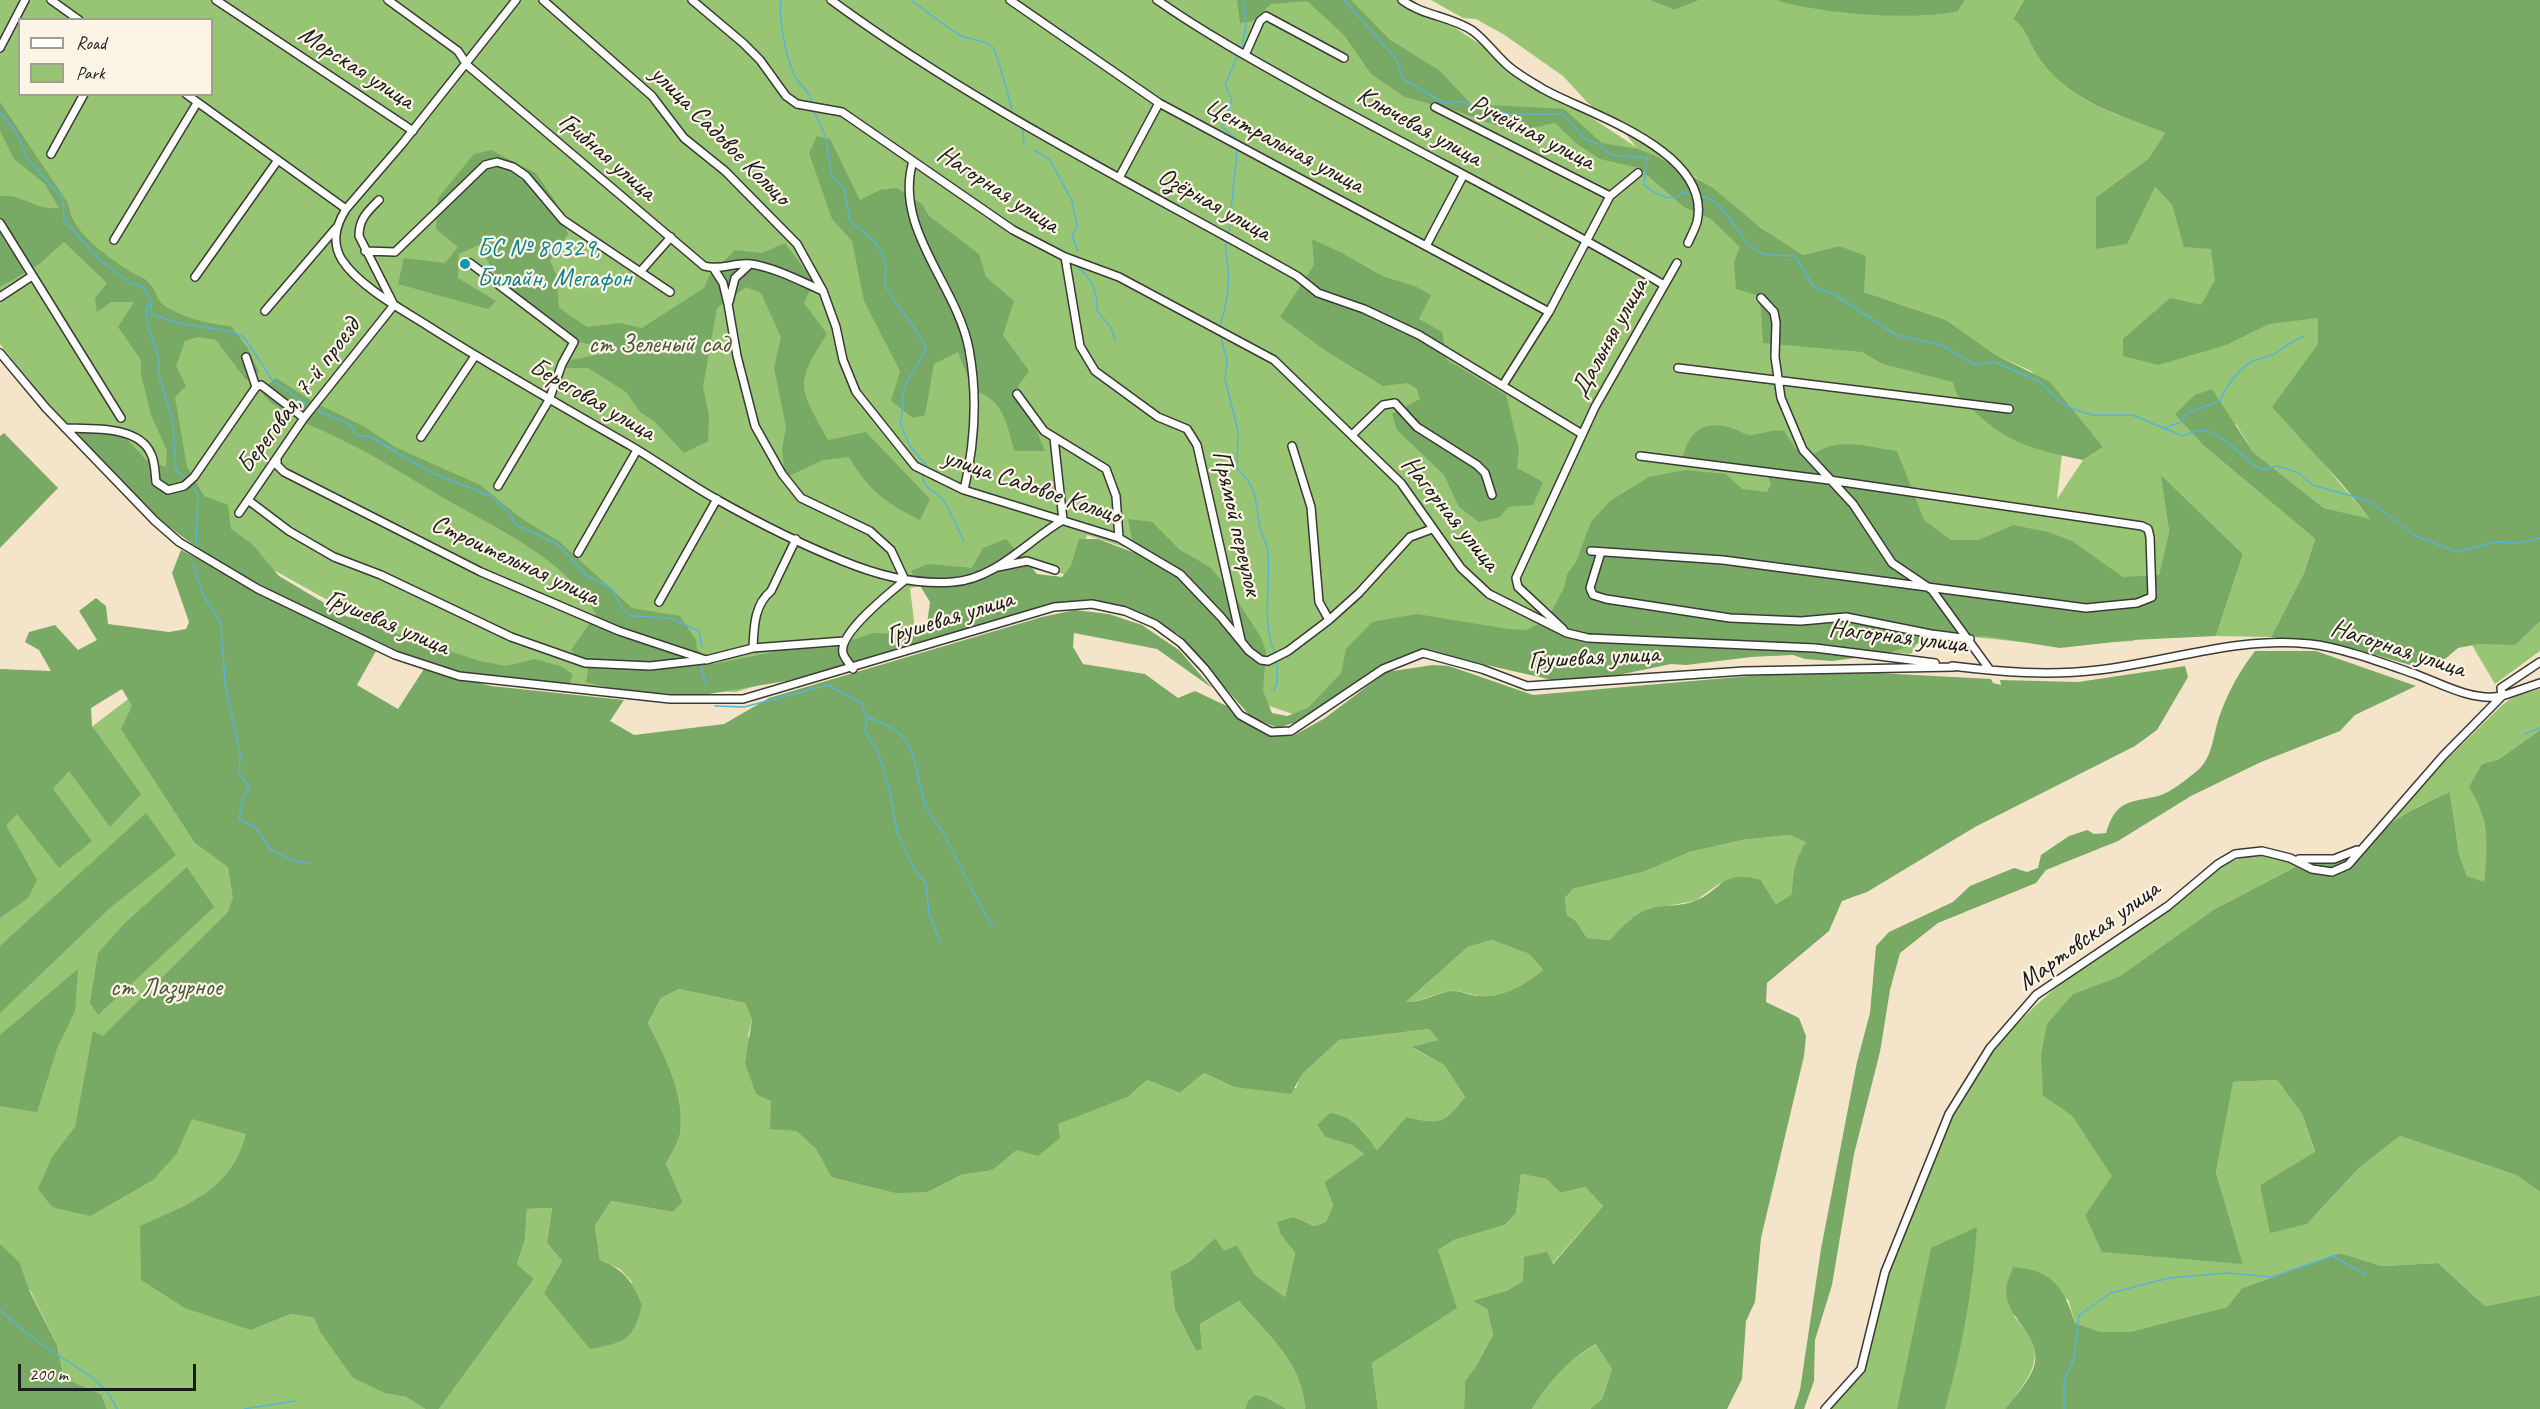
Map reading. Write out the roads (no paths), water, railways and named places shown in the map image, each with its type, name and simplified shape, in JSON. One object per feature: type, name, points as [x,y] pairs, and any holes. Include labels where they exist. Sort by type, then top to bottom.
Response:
[{"type":"street","points":[[0,48],[25,0]]},
{"type":"street","points":[[51,0],[76,18]]},
{"type":"street","name":"Морская улица","points":[[216,0],[413,131]]},
{"type":"street","name":"Грибная улица","points":[[388,0],[458,51],[467,65],[704,266],[714,269]]},
{"type":"street","points":[[265,311],[336,228],[346,209],[467,65],[516,0]]},
{"type":"street","name":"улица Садовое Кольцо","points":[[543,0],[652,96],[684,138],[725,171],[797,244],[823,291],[836,327],[843,360],[856,392],[915,466],[964,490],[1119,538],[1180,574],[1241,642],[1261,660],[1268,661],[1288,651],[1329,620],[1359,593],[1410,537],[1432,529]]},
{"type":"street","name":"Нагорная улица","points":[[692,0],[754,54],[786,96],[798,104],[842,112],[1013,230],[1065,257],[1119,277],[1274,360],[1353,434],[1401,483],[1461,568],[1489,594],[1567,633],[1588,638],[1815,648],[1954,667],[2046,675],[2099,670],[2237,645],[2277,641],[2313,644],[2412,673],[2464,692],[2492,698],[2502,696]]},
{"type":"street","name":"Озёрная улица","points":[[831,0],[937,72],[1297,276],[1318,293],[1398,324],[1582,434]]},
{"type":"street","name":"Центральная улица","points":[[1010,0],[1159,103],[1549,312]]},
{"type":"street","name":"Ключевая улица","points":[[1157,0],[1245,55],[1463,176],[1587,240],[1664,285]]},
{"type":"street","points":[[1402,0],[1412,7],[1473,31],[1507,66],[1544,89],[1606,117],[1673,160],[1685,172],[1695,191],[1697,223],[1688,243]]},
{"type":"street","points":[[1245,55],[1260,21],[1266,16],[1344,58]]},
{"type":"street","points":[[51,154],[83,96]]},
{"type":"street","points":[[188,96],[346,209]]},
{"type":"street","points":[[114,240],[197,103]]},
{"type":"street","points":[[1120,176],[1159,103]]},
{"type":"street","name":"Ручейная улица","points":[[1435,107],[1610,196]]},
{"type":"street","points":[[195,277],[278,160]]},
{"type":"street","points":[[913,161],[908,180],[919,235],[959,319],[969,348],[976,413],[971,460],[964,490]]},
{"type":"street","points":[[365,252],[395,252],[484,165],[497,162],[513,167],[526,176],[563,220],[670,292]]},
{"type":"street","points":[[1503,385],[1549,312],[1610,196],[1638,173]]},
{"type":"street","points":[[1426,246],[1463,176]]},
{"type":"street","points":[[379,200],[363,216],[359,225],[359,236],[365,252],[394,305]]},
{"type":"street","points":[[0,223],[121,418]]},
{"type":"street","name":"Береговая улица","points":[[336,228],[338,251],[346,265],[394,305],[475,356],[717,499],[843,561],[905,580],[953,582],[976,578],[996,567],[1062,520]]},
{"type":"street","points":[[640,272],[671,237]]},
{"type":"street","name":"Прямой переулок","points":[[1065,257],[1080,346],[1095,371],[1158,417],[1187,429],[1197,445],[1241,642]]},
{"type":"street","points":[[470,262],[574,342],[562,364],[549,400],[498,486]]},
{"type":"street","name":"Дальняя улица","points":[[1567,633],[1518,587],[1516,578],[1582,434],[1677,263]]},
{"type":"street","points":[[728,304],[738,272],[751,264]]},
{"type":"street","points":[[823,291],[789,275],[751,264],[714,269],[723,283],[737,356],[755,426],[782,474],[801,498],[870,531],[891,550],[905,580],[875,605],[844,641],[843,652],[853,669]]},
{"type":"street","points":[[0,297],[32,276]]},
{"type":"street","points":[[1761,298],[1774,312],[1775,357],[1779,380],[1789,421],[1803,450],[1853,504],[1892,563],[1932,590],[1970,639],[1990,670]]},
{"type":"street","name":"Береговая, 7-й проезд","points":[[239,513],[304,418],[394,305]]},
{"type":"street","name":"Грушевая улица","points":[[0,353],[22,384],[155,521],[179,542],[221,568],[395,655],[459,676],[705,701],[743,699],[853,669],[1054,608],[1092,604],[1125,611],[1155,624],[1173,637],[1205,669],[1240,715],[1271,732],[1291,731],[1307,723],[1383,669],[1408,657],[1423,654],[1482,669],[1527,686],[1744,671],[1954,667]]},
{"type":"street","points":[[421,437],[475,356]]},
{"type":"street","points":[[246,357],[256,387]]},
{"type":"street","points":[[1678,368],[2009,409]]},
{"type":"street","points":[[65,428],[128,434],[143,443],[151,454],[156,482],[168,490],[184,486],[194,477],[256,387],[261,385],[304,418]]},
{"type":"street","points":[[1017,394],[1034,420],[1054,438],[1106,469],[1116,496],[1119,538]]},
{"type":"street","points":[[1353,434],[1383,405],[1395,403],[1417,427],[1477,465],[1485,473],[1492,495]]},
{"type":"street","points":[[1054,438],[1062,520]]},
{"type":"street","points":[[1292,446],[1311,507],[1319,602],[1329,620]]},
{"type":"street","points":[[578,553],[637,450]]},
{"type":"street","points":[[1591,551],[1723,560],[1882,579],[1932,590],[2086,608],[2138,603],[2152,597],[2150,537],[2148,529],[2142,526],[1829,480],[1640,456]]},
{"type":"street","name":"Строительная улица","points":[[277,458],[277,465],[284,472],[481,572],[619,631],[705,660]]},
{"type":"street","points":[[659,602],[717,499]]},
{"type":"street","points":[[248,500],[290,531],[334,557],[381,575],[511,637],[585,663],[650,666],[705,660],[753,648],[844,641]]},
{"type":"street","points":[[753,648],[756,614],[765,596],[771,591],[796,539]]},
{"type":"street","points":[[1601,552],[1590,588],[1593,595],[1606,599],[1730,618],[1801,621],[1846,618],[1970,639]]},
{"type":"street","points":[[996,567],[1027,561],[1055,570]]},
{"type":"street","points":[[2540,662],[2501,688],[2502,696],[2540,683]]},
{"type":"street","name":"Мартовская улица","points":[[1825,1409],[1861,1369],[1885,1272],[1949,1113],[1990,1048],[2036,995],[2168,906],[2218,864],[2235,854],[2262,851],[2332,873],[2348,865],[2360,848],[2443,756],[2479,722],[2502,696]]},
{"type":"street","points":[[2290,858],[2310,861],[2334,859],[2360,848]]},
{"type":"waterway","points":[[781,0],[782,29],[789,62],[796,78],[812,101]]},
{"type":"waterway","points":[[911,0],[960,35],[987,43],[994,49],[1012,111]]},
{"type":"waterway","points":[[1242,47],[1246,24],[1243,0]]},
{"type":"waterway","points":[[1344,0],[1397,60],[1403,79],[1444,103],[1461,102],[1509,114],[1563,114],[1586,140],[1598,144],[1611,155],[1647,158],[1644,185],[1654,192],[1668,198],[1679,196],[1684,192],[1690,194]]},
{"type":"waterway","points":[[1236,139],[1222,127],[1232,99],[1225,85],[1237,57]]},
{"type":"waterway","points":[[0,112],[16,132],[27,158],[63,199],[64,220],[100,260],[130,283],[143,287],[150,298],[152,314],[178,323],[233,332],[244,337],[273,381],[308,405]]},
{"type":"waterway","points":[[814,112],[825,135],[832,177],[844,188],[850,221],[878,246],[886,267],[886,287],[926,347],[905,386],[900,423],[910,446],[926,465]]},
{"type":"waterway","points":[[1018,124],[1023,129],[1024,145]]},
{"type":"waterway","points":[[1034,150],[1050,160],[1072,201],[1077,226],[1072,235],[1078,251]]},
{"type":"waterway","points":[[1229,231],[1237,151]]},
{"type":"waterway","points":[[1701,196],[1712,200],[1720,207],[1747,243],[1769,255],[1795,256],[1814,287],[1834,294],[1896,335],[1942,345],[1975,365],[1994,362],[2039,381],[2062,403],[2076,410],[2092,415],[2132,415],[2183,436],[2193,432],[2211,432],[2262,470],[2276,466],[2297,472],[2313,485],[2369,501],[2416,536],[2457,552],[2495,542],[2517,543],[2540,538]]},
{"type":"waterway","points":[[1220,326],[1228,284],[1226,242]]},
{"type":"waterway","points":[[1078,267],[1093,287],[1097,311],[1111,327],[1115,340]]},
{"type":"waterway","points":[[149,304],[146,310],[147,321],[159,360],[159,376],[173,421],[176,470],[184,477]]},
{"type":"waterway","points":[[2164,428],[2181,422],[2188,412],[2220,401],[2226,389],[2242,369],[2253,361],[2274,354],[2304,336]]},
{"type":"waterway","points":[[1221,338],[1227,360],[1225,379],[1238,431],[1237,468],[1252,487],[1267,548],[1269,565],[1267,616],[1275,653]]},
{"type":"waterway","points":[[317,410],[350,425],[358,436],[369,436],[432,473],[491,496],[510,513],[515,524],[559,545],[586,575],[612,589],[621,607],[631,616],[670,618],[699,631],[702,648]]},
{"type":"waterway","points":[[923,476],[927,487],[944,501],[964,542]]},
{"type":"waterway","points":[[193,488],[198,494],[196,545]]},
{"type":"waterway","points":[[193,565],[205,598],[221,623],[225,684],[240,753],[239,773],[249,787],[242,802],[239,819],[255,827],[271,850],[290,859],[310,864]]},
{"type":"waterway","points":[[1274,691],[1277,683],[1277,663]]},
{"type":"waterway","points":[[701,666],[706,685]]},
{"type":"waterway","points":[[715,706],[744,707],[828,685],[861,703],[867,717],[865,731],[879,754],[890,793],[897,832],[915,870],[926,884],[929,913],[940,942]]},
{"type":"waterway","points":[[867,717],[895,730],[908,745],[928,811],[944,834],[993,927]]},
{"type":"waterway","points":[[2525,734],[2540,728]]},
{"type":"waterway","points":[[2064,1409],[2064,1381],[2074,1359],[2079,1315],[2111,1293],[2169,1278],[2227,1273],[2272,1277],[2333,1256],[2365,1274]]},
{"type":"waterway","points":[[0,1310],[41,1344],[97,1381],[117,1409]]},
{"type":"waterway","points":[[244,1409],[295,1401]]},
{"type":"place","name":"БС № 80329, Билайн, Мегафон","points":[[465,264]]},
{"type":"park label","name":"ст Зеленый сад","points":[[659,345]]},
{"type":"park label","name":"ст Лазурное","points":[[166,988]]}]
